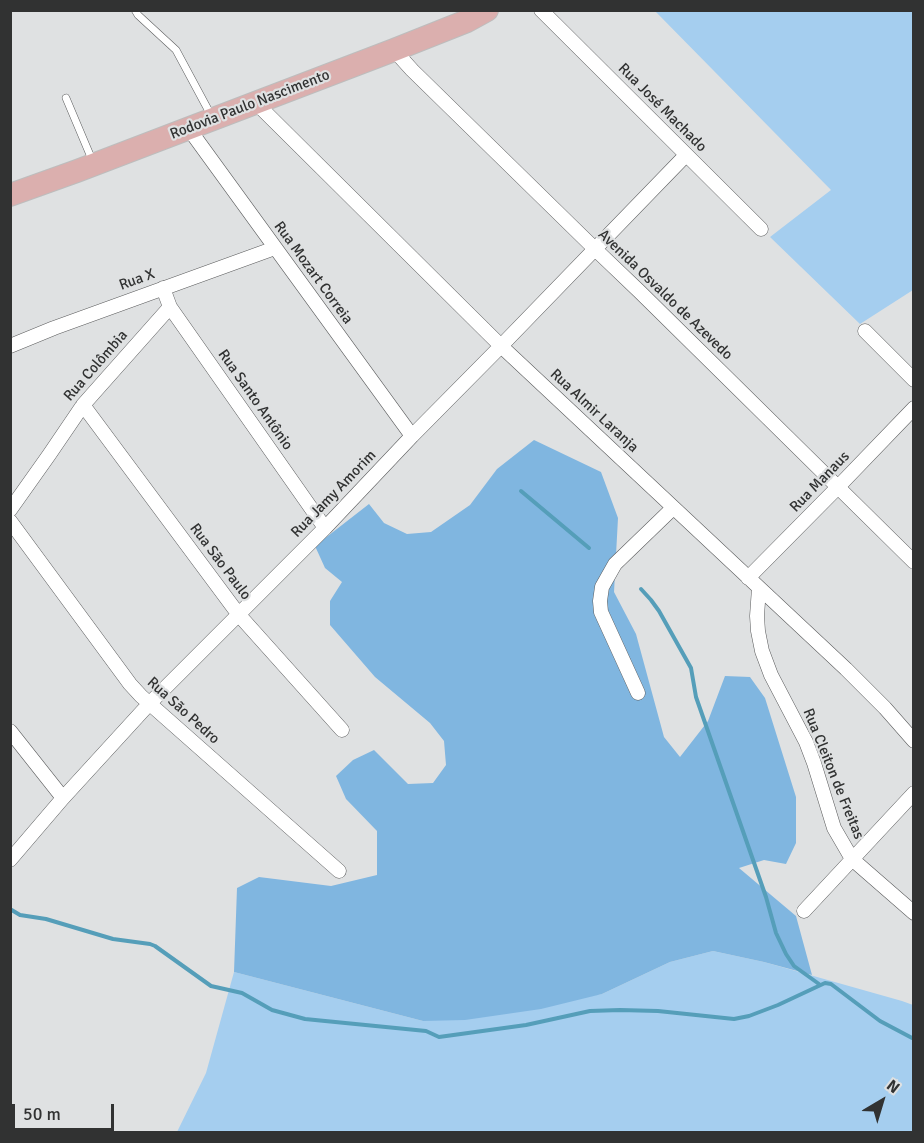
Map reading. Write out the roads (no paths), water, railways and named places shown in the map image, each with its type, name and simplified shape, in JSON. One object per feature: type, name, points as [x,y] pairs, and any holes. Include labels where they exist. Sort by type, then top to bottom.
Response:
[{"type":"main road","name":"Rodovia Paulo Nascimento","points":[[10,195],[394,50],[467,21],[487,10]]},
{"type":"street","name":"Rua José Machado","points":[[541,10],[761,229]]},
{"type":"street","name":"Avenida Osvaldo de Azevedo","points":[[394,50],[914,562]]},
{"type":"street","name":"Rua Almir Laranja","points":[[255,102],[501,346],[846,669],[914,741]]},
{"type":"street","name":"Rua Mozart Correia","points":[[189,129],[412,436]]},
{"type":"street","name":"Rua Jamy Amorim","points":[[10,860],[149,704],[325,528],[686,155]]},
{"type":"street","name":"Rua X","points":[[10,346],[275,248]]},
{"type":"street","name":"Rua Santo Antônio","points":[[163,288],[170,307],[325,528]]},
{"type":"street","name":"Rua Colômbia","points":[[10,510],[83,405],[170,307]]},
{"type":"street","points":[[865,331],[914,380]]},
{"type":"street","name":"Rua São Paulo","points":[[83,405],[239,615],[342,730]]},
{"type":"street","name":"Rua Manaus","points":[[748,578],[914,408]]},
{"type":"street","points":[[638,693],[601,612],[602,587],[615,564],[673,508]]},
{"type":"street","name":"Rua São Pedro","points":[[10,521],[130,684],[149,704],[339,871]]},
{"type":"street","name":"Rua Cleiton de Freitas","points":[[759,588],[757,616],[762,651],[771,675],[806,742],[834,828],[852,859],[914,913]]},
{"type":"street","points":[[10,731],[63,798]]},
{"type":"street","points":[[804,911],[914,793]]},
{"type":"lane","points":[[135,10],[176,50],[213,119]]},
{"type":"lane","points":[[66,98],[94,164]]},
{"type":"waterway","points":[[521,491],[589,548]]},
{"type":"waterway","points":[[641,589],[659,611],[691,668],[696,697],[766,897],[776,933],[794,966],[819,984]]},
{"type":"waterway","points":[[10,909],[20,915],[46,919],[113,939],[150,944],[211,986],[242,993],[272,1010],[305,1019],[426,1031],[439,1037],[526,1025],[590,1011],[658,1011],[734,1019],[778,1005],[825,983],[831,984],[880,1021],[914,1039]]}]
